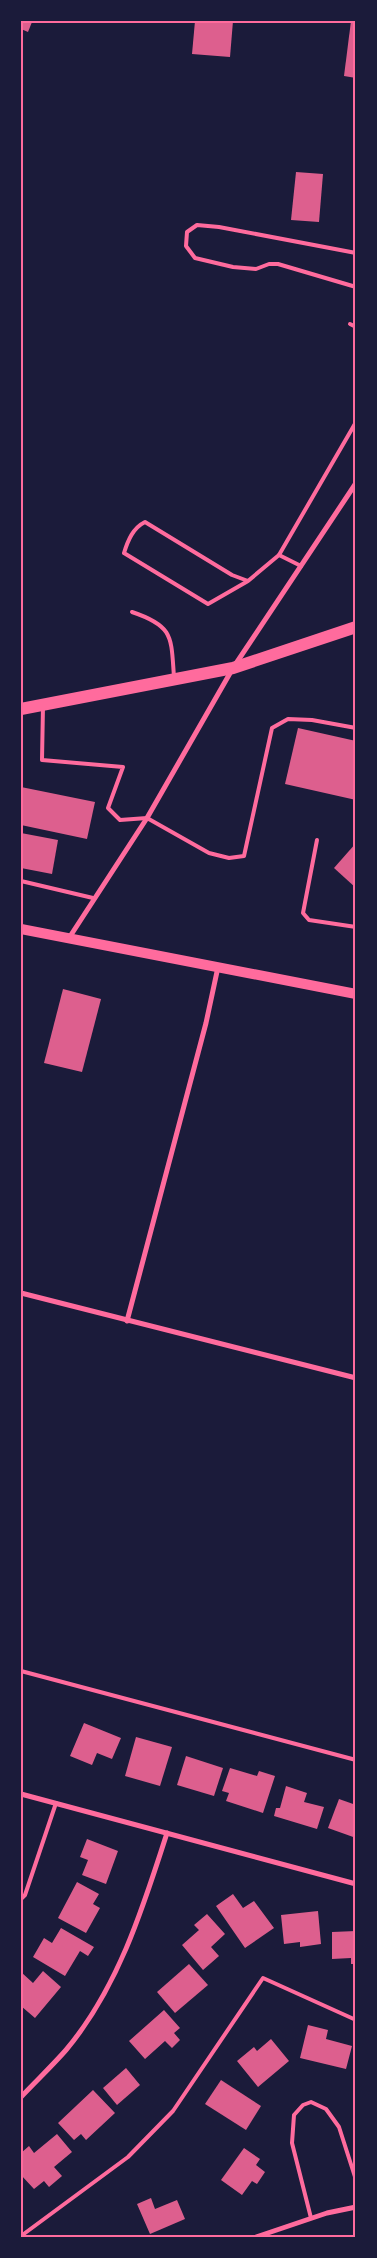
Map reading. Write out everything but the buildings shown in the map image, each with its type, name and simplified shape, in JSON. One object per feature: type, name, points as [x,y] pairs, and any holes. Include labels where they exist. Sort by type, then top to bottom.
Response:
[{"type":"main road","points":[[21,709],[234,668],[356,627]]},
{"type":"main road","points":[[21,929],[356,994]]},
{"type":"street","points":[[68,938],[147,818],[234,668],[356,483]]},
{"type":"street","points":[[127,1321],[206,1023],[218,967]]},
{"type":"street","points":[[21,1293],[356,1378]]},
{"type":"street","points":[[21,1794],[356,1884]]},
{"type":"street","points":[[21,2097],[67,2049],[109,1983],[142,1913],[166,1833]]},
{"type":"street","points":[[256,2237],[311,2218],[356,2207]]},
{"type":"lane","points":[[356,253],[219,227],[197,225],[187,232],[186,246],[195,258],[233,267],[256,269],[269,264],[278,264],[356,287]]},
{"type":"lane","points":[[350,324],[356,327]]},
{"type":"lane","points":[[248,581],[232,575],[145,522],[138,526],[127,542],[124,553],[208,604],[248,581],[279,555],[356,422]]},
{"type":"lane","points":[[279,555],[301,566]]},
{"type":"lane","points":[[132,612],[149,618],[164,628],[171,640],[174,680]]},
{"type":"lane","points":[[43,705],[42,760],[123,767],[108,808],[120,820],[147,818],[209,853],[229,858],[244,856],[272,728],[288,719],[312,720],[356,728]]},
{"type":"lane","points":[[317,840],[303,913],[309,920],[356,927]]},
{"type":"lane","points":[[21,881],[93,898]]},
{"type":"lane","points":[[21,1671],[356,1760]]},
{"type":"lane","points":[[21,1899],[56,1803]]},
{"type":"lane","points":[[21,2236],[128,2157],[173,2111],[263,1978],[356,2020]]},
{"type":"lane","points":[[311,2218],[292,2143],[294,2115],[303,2105],[311,2102],[326,2109],[339,2128],[356,2180]]}]
